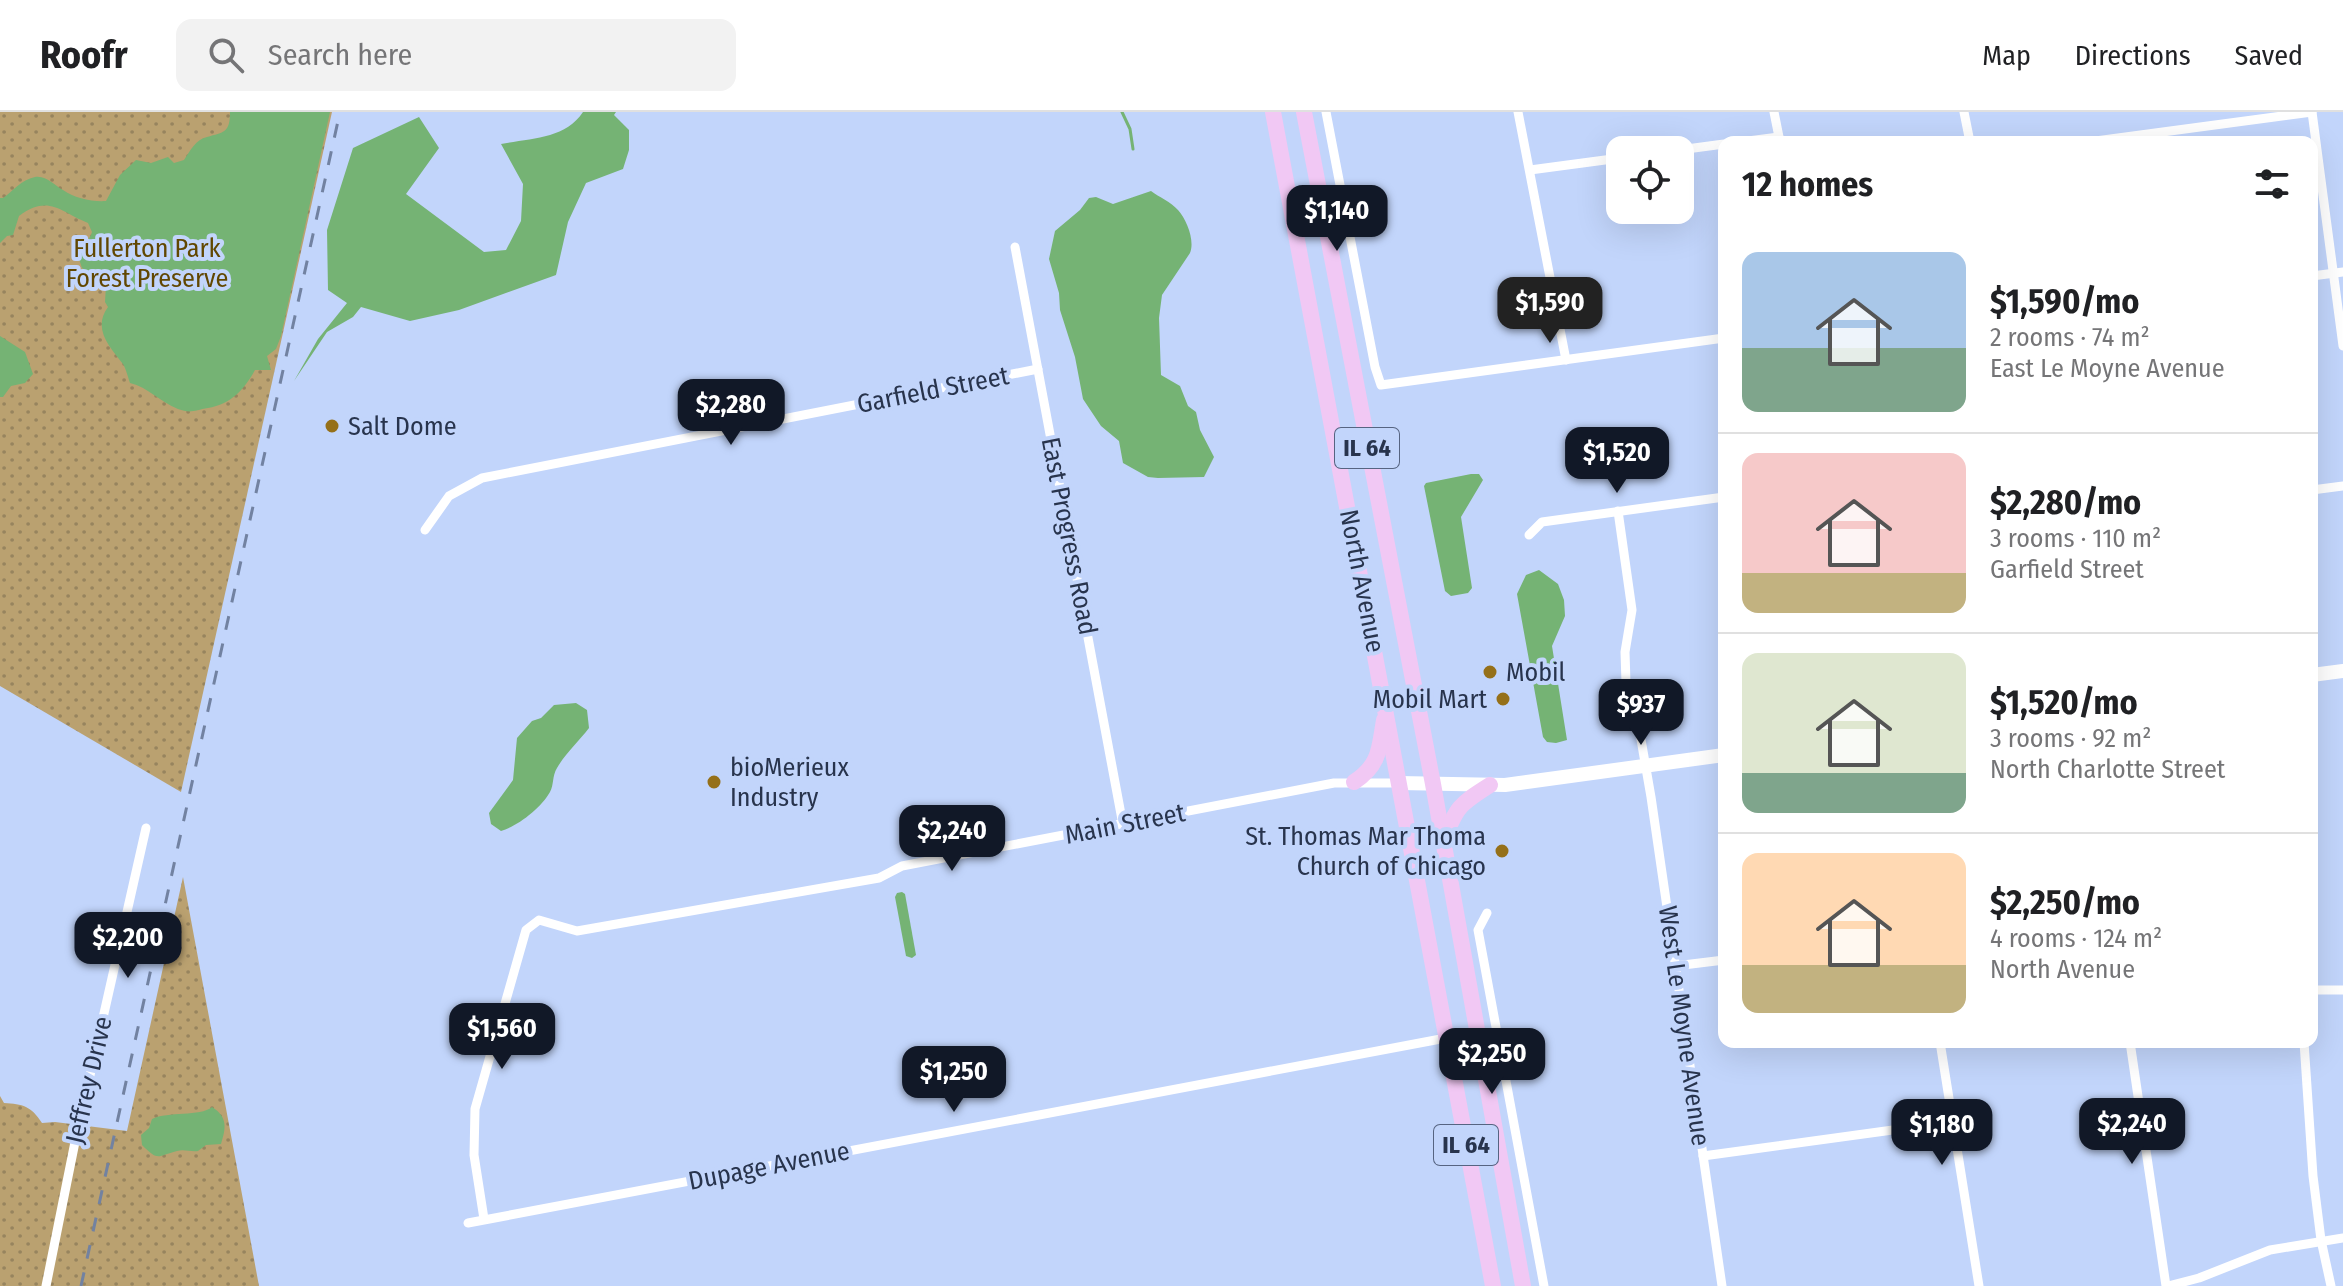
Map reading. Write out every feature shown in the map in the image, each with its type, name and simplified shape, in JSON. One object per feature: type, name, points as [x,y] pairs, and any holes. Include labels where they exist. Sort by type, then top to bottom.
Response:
[{"type":"main road","name":"North Avenue","points":[[1273,112],[1493,1286]]},
{"type":"main road","name":"North Avenue","points":[[1304,112],[1433,784],[1523,1286]]},
{"type":"main road","points":[[1354,782],[1375,764],[1386,711]]},
{"type":"main road","points":[[1443,842],[1454,813],[1465,801],[1490,785]]},
{"type":"street","points":[[1326,112],[1381,385],[1718,339]]},
{"type":"street","points":[[1518,112],[1566,360]]},
{"type":"street","points":[[1774,112],[1778,136]]},
{"type":"street","points":[[1964,112],[1969,136]]},
{"type":"street","points":[[2133,136],[2312,112],[2316,136]]},
{"type":"street","points":[[1694,148],[1718,145]]},
{"type":"street","points":[[2318,149],[2338,272],[2343,346]]},
{"type":"street","points":[[1530,170],[1606,160]]},
{"type":"street","name":"East Progress Road","points":[[1015,247],[1123,825]]},
{"type":"street","points":[[2318,275],[2338,272]]},
{"type":"street","name":"Garfield Street","points":[[425,530],[449,496],[482,478],[1038,369]]},
{"type":"street","points":[[2318,489],[2343,486]]},
{"type":"street","points":[[1529,535],[1542,522],[1718,498]]},
{"type":"street","name":"West Le Moyne Avenue","points":[[1618,511],[1632,610],[1625,652],[1626,683],[1639,728],[1722,1286]]},
{"type":"street","points":[[2318,674],[2343,671]]},
{"type":"street","name":"Main Street","points":[[484,1219],[474,1155],[475,1109],[526,930],[539,920],[577,931],[609,926],[879,878],[902,866],[1334,783],[1490,785],[1718,756]]},
{"type":"street","name":"Jeffrey Drive","points":[[46,1286],[76,1137],[146,828]]},
{"type":"street","points":[[1487,913],[1478,930],[1544,1286]]},
{"type":"street","points":[[1675,966],[1718,961]]},
{"type":"street","points":[[2318,990],[2343,990]]},
{"type":"street","name":"Dupage Avenue","points":[[468,1223],[1446,1038]]},
{"type":"street","points":[[1941,1048],[1979,1286]]},
{"type":"street","points":[[2131,1048],[2167,1286],[2199,1278],[2240,1259],[2270,1250],[2343,1238]]},
{"type":"street","points":[[2304,1048],[2313,1176],[2321,1240],[2331,1286]]},
{"type":"street","points":[[1703,1156],[1951,1122]]},
{"type":"green space","name":"Fullerton Park Forest Preserve","points":[[0,112],[332,112],[181,792],[0,686]]},
{"type":"green space","points":[[183,877],[259,1286],[0,1286],[0,1096],[4,1103],[30,1109],[42,1123],[127,1131]]},
{"type":"shaded area","points":[[230,112],[330,112],[281,336],[276,349],[267,356],[271,370],[255,370],[241,390],[224,403],[186,411],[130,383],[123,364],[105,337],[102,323],[108,307],[105,302],[106,285],[95,271],[88,272],[82,268],[76,250],[91,236],[88,223],[54,207],[38,206],[19,216],[13,235],[0,243],[0,198],[26,181],[39,177],[78,197],[106,201],[120,175],[136,160],[151,163],[168,157],[174,163],[184,160],[200,140],[225,130]]},
{"type":"shaded area","points":[[583,112],[616,112],[614,115],[629,130],[629,150],[623,169],[586,183],[568,222],[556,275],[459,310],[410,321],[361,307],[353,317],[327,332],[294,381],[318,339],[347,303],[328,290],[327,230],[353,148],[419,117],[439,148],[406,194],[484,252],[506,250],[521,221],[523,184],[501,144],[557,132],[567,128]]},
{"type":"shaded area","points":[[1151,191],[1178,210],[1191,237],[1190,253],[1162,295],[1159,318],[1161,375],[1180,386],[1188,406],[1196,412],[1200,430],[1214,457],[1204,477],[1148,477],[1123,463],[1119,441],[1101,426],[1083,399],[1049,259],[1055,231],[1089,198],[1096,197],[1113,204]]},
{"type":"shaded area","points":[[0,336],[25,352],[33,374],[25,383],[11,386],[3,397],[0,397]]},
{"type":"shaded area","points":[[1479,474],[1483,480],[1461,517],[1472,588],[1468,593],[1451,596],[1445,591],[1424,486],[1426,483]]},
{"type":"shaded area","points":[[1539,570],[1558,584],[1564,600],[1565,616],[1552,646],[1567,740],[1556,743],[1547,742],[1543,737],[1517,594],[1526,575]]},
{"type":"shaded area","points":[[576,703],[587,710],[589,728],[560,763],[550,792],[541,804],[522,821],[501,831],[491,824],[489,813],[513,780],[517,738],[532,721],[541,718],[554,705]]},
{"type":"shaded area","points":[[902,892],[905,894],[916,955],[912,958],[906,956],[895,897]]},
{"type":"shaded area","points":[[212,1107],[224,1123],[221,1144],[206,1145],[198,1151],[180,1150],[158,1156],[142,1145],[141,1135],[149,1128],[152,1119],[200,1112]]},
{"type":"waterway","points":[[1122,112],[1130,129],[1133,149]]},
{"type":"railway","points":[[81,1286],[340,112]]},
{"type":"place","name":"Salt Dome","points":[[332,426]]},
{"type":"place","name":"Mobil","points":[[1490,672]]},
{"type":"place","name":"Mobil Mart","points":[[1503,699]]},
{"type":"place","name":"bioMerieux Industry","points":[[714,782]]},
{"type":"place","name":"St. Thomas Mar Thoma Church of Chicago","points":[[1502,851]]}]
